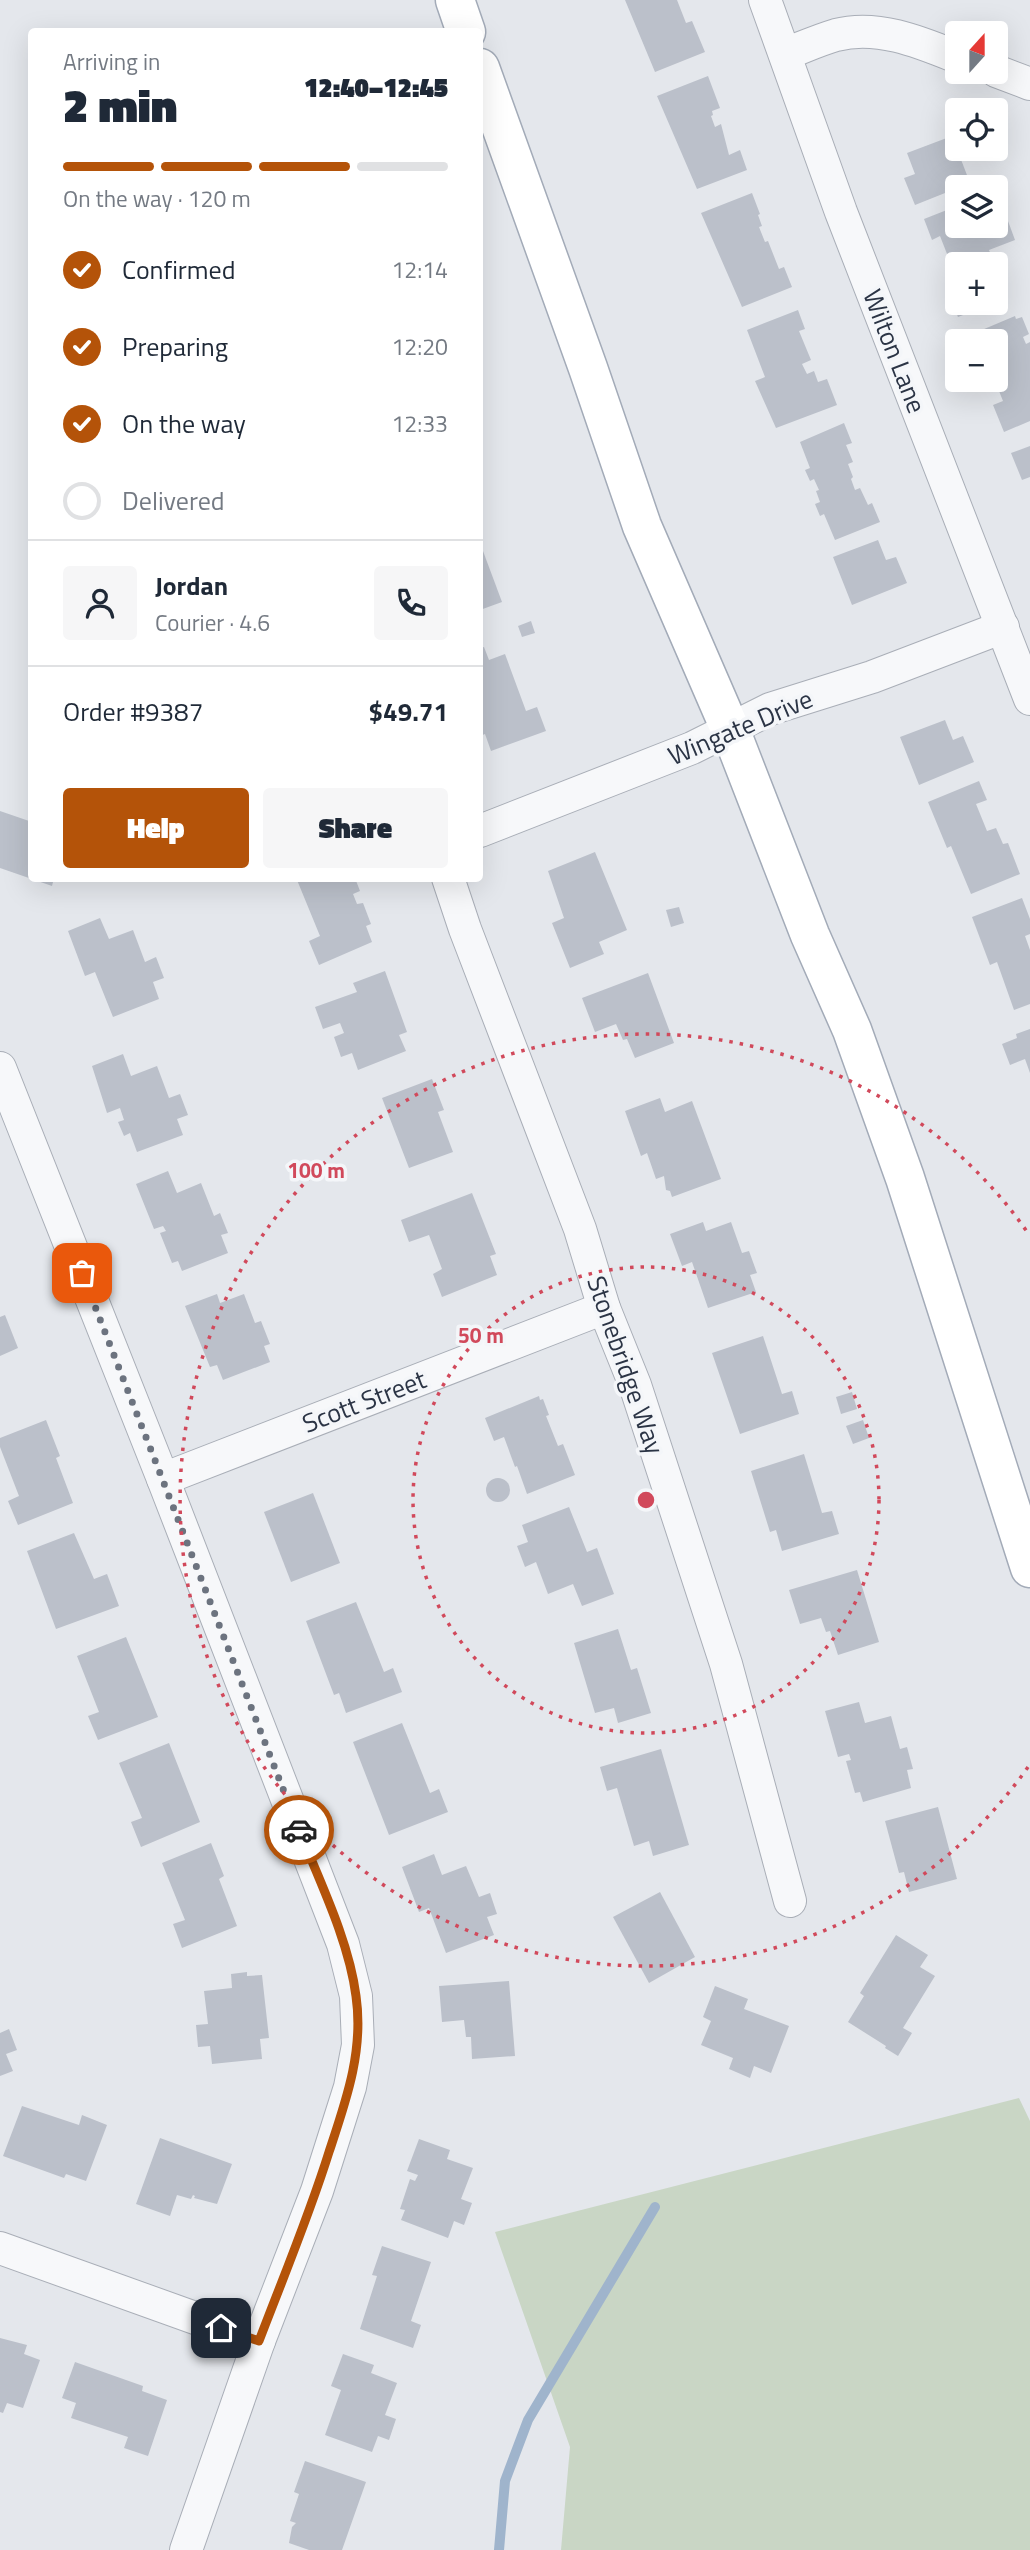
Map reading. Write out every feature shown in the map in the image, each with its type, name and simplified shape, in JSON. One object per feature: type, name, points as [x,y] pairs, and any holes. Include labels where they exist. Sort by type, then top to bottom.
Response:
[{"type":"main road","points":[[455,0],[465,28]]},
{"type":"main road","points":[[483,76],[642,526],[730,729],[810,935],[852,1030],[900,1166],[1030,1568]]},
{"type":"street","name":"Wilton Lane","points":[[765,0],[841,212],[1030,699]]},
{"type":"street","points":[[785,54],[838,35],[877,33],[893,35],[945,53]]},
{"type":"street","points":[[1008,76],[1030,84]]},
{"type":"street","name":"Wingate Drive","points":[[483,830],[692,748],[770,709],[872,677],[1003,627]]},
{"type":"street","name":"Stonebridge Way","points":[[449,882],[580,1229],[604,1308],[635,1385],[726,1664],[790,1901]]},
{"type":"street","points":[[0,1068],[343,1944],[356,1996],[358,2045],[350,2087],[317,2191],[259,2341],[186,2550]]},
{"type":"street","name":"Scott Street","points":[[163,1479],[604,1308]]},
{"type":"street","points":[[0,2248],[259,2341]]},
{"type":"green space","points":[[1019,2098],[1030,2121],[1030,2550],[561,2550],[570,2447],[495,2232]]},
{"type":"building","points":[[625,0],[677,0],[686,23],[692,21],[705,52],[655,72]]},
{"type":"building","points":[[708,76],[720,108],[712,111],[715,127],[721,124],[729,155],[740,150],[747,170],[697,189],[657,96]]},
{"type":"building","points":[[945,139],[945,161],[962,161],[967,175],[945,175],[945,193],[915,205],[904,178],[915,174],[907,153]]},
{"type":"building","points":[[752,193],[760,214],[758,215],[762,226],[759,227],[765,242],[768,241],[779,269],[784,267],[792,287],[742,307],[701,213]]},
{"type":"building","points":[[945,211],[945,238],[1008,238],[1008,221],[1015,240],[989,250],[990,252],[946,252],[940,236],[932,240],[924,219]]},
{"type":"building","points":[[798,310],[805,329],[799,331],[811,360],[802,364],[807,374],[814,371],[818,382],[827,379],[837,405],[776,428],[755,381],[765,377],[747,330]]},
{"type":"building","points":[[1015,316],[1016,319],[1022,317],[1029,334],[1023,337],[1026,344],[1030,342],[1030,421],[1004,432],[993,405],[1003,401],[999,392],[1008,392],[1008,329],[984,329]]},
{"type":"building","points":[[844,423],[852,443],[846,445],[853,462],[848,464],[855,490],[860,488],[868,505],[872,503],[880,522],[835,540],[824,514],[820,516],[815,504],[820,502],[816,491],[819,490],[814,479],[810,481],[805,470],[810,468],[800,442]]},
{"type":"building","points":[[1030,446],[1030,477],[1022,480],[1011,453]]},
{"type":"building","points":[[878,540],[886,560],[896,557],[907,583],[852,605],[833,557]]},
{"type":"building","points":[[483,551],[502,602],[483,609]]},
{"type":"building","points":[[531,621],[535,633],[522,637],[518,626]]},
{"type":"building","points":[[483,647],[489,660],[505,654],[526,711],[537,707],[546,731],[491,751],[485,734],[483,735]]},
{"type":"building","points":[[945,720],[953,740],[963,736],[974,762],[919,785],[900,737]]},
{"type":"building","points":[[979,781],[987,800],[976,804],[987,831],[996,828],[1003,844],[1008,843],[1020,874],[971,894],[951,846],[947,848],[928,802]]},
{"type":"building","points":[[0,811],[28,821],[28,878],[0,868]]},
{"type":"building","points":[[595,852],[627,930],[599,942],[604,954],[570,968],[552,923],[564,918],[548,871]]},
{"type":"building","points":[[298,882],[357,882],[360,891],[353,894],[357,904],[363,903],[371,924],[366,926],[372,942],[319,965],[309,941],[320,936]]},
{"type":"building","points":[[1022,898],[1030,919],[1030,934],[1025,936],[1030,950],[1030,1004],[1014,1010],[997,962],[990,965],[972,917]]},
{"type":"building","points":[[679,907],[684,923],[671,927],[666,910]]},
{"type":"building","points":[[100,918],[109,939],[133,930],[145,962],[156,957],[164,978],[153,982],[159,999],[113,1017],[95,972],[85,976],[68,931]]},
{"type":"building","points":[[385,971],[407,1032],[399,1035],[406,1051],[358,1070],[352,1053],[341,1057],[334,1037],[344,1033],[340,1023],[323,1029],[315,1007],[357,992],[353,983]]},
{"type":"building","points":[[648,973],[674,1043],[635,1058],[627,1039],[623,1040],[616,1024],[595,1032],[582,998]]},
{"type":"building","points":[[1030,1029],[1030,1073],[1025,1059],[1010,1065],[1002,1044],[1017,1038],[1016,1034]]},
{"type":"building","points":[[123,1054],[131,1076],[157,1066],[169,1098],[180,1094],[188,1115],[177,1119],[183,1135],[137,1152],[130,1133],[124,1136],[118,1122],[124,1120],[120,1108],[107,1113],[92,1066]]},
{"type":"building","points":[[432,1079],[444,1110],[438,1112],[453,1152],[409,1168],[382,1098]]},
{"type":"building","points":[[660,1098],[665,1112],[692,1101],[721,1179],[672,1197],[670,1191],[666,1190],[664,1176],[656,1179],[647,1153],[641,1156],[625,1111]]},
{"type":"building","points":[[168,1171],[177,1193],[201,1183],[214,1216],[220,1213],[228,1233],[221,1235],[228,1253],[182,1271],[178,1261],[172,1263],[160,1233],[166,1231],[163,1226],[154,1229],[136,1184]]},
{"type":"building","points":[[472,1193],[496,1254],[490,1256],[497,1275],[442,1297],[433,1274],[442,1269],[429,1235],[409,1242],[401,1220]]},
{"type":"building","points":[[703,1222],[706,1231],[731,1222],[742,1253],[749,1251],[757,1273],[750,1275],[756,1292],[708,1308],[692,1262],[682,1266],[670,1234]]},
{"type":"building","points":[[217,1294],[220,1303],[244,1294],[255,1323],[261,1321],[270,1344],[264,1346],[270,1362],[223,1380],[217,1365],[210,1367],[185,1306]]},
{"type":"building","points":[[5,1315],[18,1348],[0,1356],[0,1317]]},
{"type":"building","points":[[763,1336],[782,1394],[792,1391],[799,1414],[740,1434],[712,1353]]},
{"type":"building","points":[[852,1392],[857,1409],[841,1414],[836,1397]]},
{"type":"building","points":[[539,1396],[540,1400],[543,1399],[549,1415],[546,1416],[558,1446],[563,1444],[575,1475],[527,1494],[504,1437],[494,1441],[485,1418]]},
{"type":"building","points":[[46,1420],[60,1456],[56,1458],[73,1503],[18,1525],[8,1501],[19,1496],[0,1447],[0,1438]]},
{"type":"building","points":[[863,1420],[869,1438],[853,1444],[846,1426]]},
{"type":"building","points":[[804,1454],[822,1513],[832,1511],[839,1534],[782,1551],[776,1530],[770,1532],[751,1471]]},
{"type":"building","points":[[498,1478],[509,1485],[510,1490],[503,1501],[498,1502],[487,1495],[486,1490],[493,1479]]},
{"type":"building","points":[[313,1493],[340,1563],[291,1582],[264,1512]]},
{"type":"building","points":[[569,1507],[587,1552],[597,1548],[614,1594],[582,1606],[573,1584],[548,1594],[536,1562],[525,1567],[517,1546],[528,1542],[522,1525]]},
{"type":"building","points":[[74,1533],[94,1579],[107,1574],[119,1606],[56,1629],[27,1551]]},
{"type":"building","points":[[857,1570],[879,1642],[838,1655],[830,1631],[826,1632],[821,1618],[800,1624],[789,1590]]},
{"type":"building","points":[[356,1602],[384,1672],[393,1668],[402,1692],[346,1713],[339,1693],[334,1695],[306,1621]]},
{"type":"building","points":[[618,1629],[631,1670],[637,1668],[651,1713],[618,1723],[614,1708],[595,1713],[574,1643]]},
{"type":"building","points":[[126,1637],[158,1717],[98,1740],[88,1716],[99,1712],[77,1656]]},
{"type":"building","points":[[859,1702],[865,1723],[891,1716],[900,1749],[907,1747],[913,1769],[907,1770],[911,1788],[863,1802],[860,1792],[855,1793],[846,1761],[851,1760],[849,1754],[838,1757],[825,1711]]},
{"type":"building","points":[[402,1723],[430,1793],[439,1789],[448,1812],[389,1835],[353,1742]]},
{"type":"building","points":[[169,1743],[200,1822],[141,1847],[131,1822],[142,1818],[119,1763]]},
{"type":"building","points":[[661,1749],[689,1845],[653,1856],[649,1841],[634,1846],[617,1788],[607,1791],[600,1767]]},
{"type":"building","points":[[938,1807],[957,1879],[909,1892],[904,1872],[899,1873],[885,1821]]},
{"type":"building","points":[[211,1843],[224,1876],[219,1879],[237,1926],[182,1948],[173,1924],[185,1920],[162,1863]]},
{"type":"building","points":[[434,1854],[442,1875],[466,1866],[479,1897],[490,1893],[497,1914],[487,1917],[494,1935],[446,1953],[429,1908],[419,1912],[402,1867]]},
{"type":"building","points":[[660,1892],[695,1957],[649,1983],[613,1917]]},
{"type":"building","points":[[896,1935],[928,1955],[920,1967],[935,1976],[903,2028],[912,2033],[898,2056],[848,2022],[864,1996],[860,1993]]},
{"type":"building","points":[[247,1972],[247,1976],[262,1975],[269,2038],[260,2039],[262,2059],[212,2064],[210,2046],[198,2047],[196,2025],[208,2024],[204,1991],[232,1988],[231,1974]]},
{"type":"building","points":[[509,1981],[515,2056],[472,2059],[471,2037],[466,2037],[464,2020],[442,2022],[439,1986]]},
{"type":"building","points":[[715,1986],[748,1999],[744,2009],[789,2026],[771,2073],[754,2066],[750,2078],[729,2069],[733,2058],[701,2045],[711,2021],[703,2017]]},
{"type":"building","points":[[9,2029],[17,2050],[6,2054],[13,2071],[0,2076],[0,2033]]},
{"type":"building","points":[[22,2106],[79,2125],[82,2115],[107,2125],[86,2181],[66,2174],[64,2178],[3,2156]]},
{"type":"building","points":[[160,2138],[232,2164],[217,2204],[194,2198],[193,2195],[191,2199],[177,2195],[170,2216],[136,2204]]},
{"type":"building","points":[[419,2139],[450,2150],[447,2159],[473,2168],[461,2199],[472,2203],[464,2225],[454,2221],[448,2238],[401,2220],[405,2210],[400,2209],[410,2179],[415,2181],[418,2175],[407,2171]]},
{"type":"building","points":[[382,2246],[431,2262],[411,2321],[421,2325],[413,2348],[360,2329],[377,2276],[372,2275]]},
{"type":"building","points":[[0,2338],[27,2345],[24,2354],[40,2360],[23,2408],[7,2403],[3,2413],[0,2412]]},
{"type":"building","points":[[343,2354],[374,2365],[371,2373],[397,2383],[385,2415],[396,2419],[389,2440],[378,2436],[372,2452],[325,2435],[341,2390],[331,2386]]},
{"type":"building","points":[[75,2362],[143,2386],[142,2391],[167,2400],[148,2456],[124,2448],[128,2437],[71,2418],[76,2403],[62,2398]]},
{"type":"building","points":[[305,2461],[366,2482],[342,2550],[309,2550],[289,2543],[292,2527],[296,2523],[290,2521],[299,2494],[294,2492]]},
{"type":"waterway","points":[[499,2550],[505,2481],[528,2420],[655,2207]]},
{"type":"way so far","points":[[82,1273],[299,1830]]},
{"type":"route","points":[[221,2328],[259,2341],[317,2191],[350,2087],[358,2045],[356,1996],[343,1944],[299,1830]]}]
